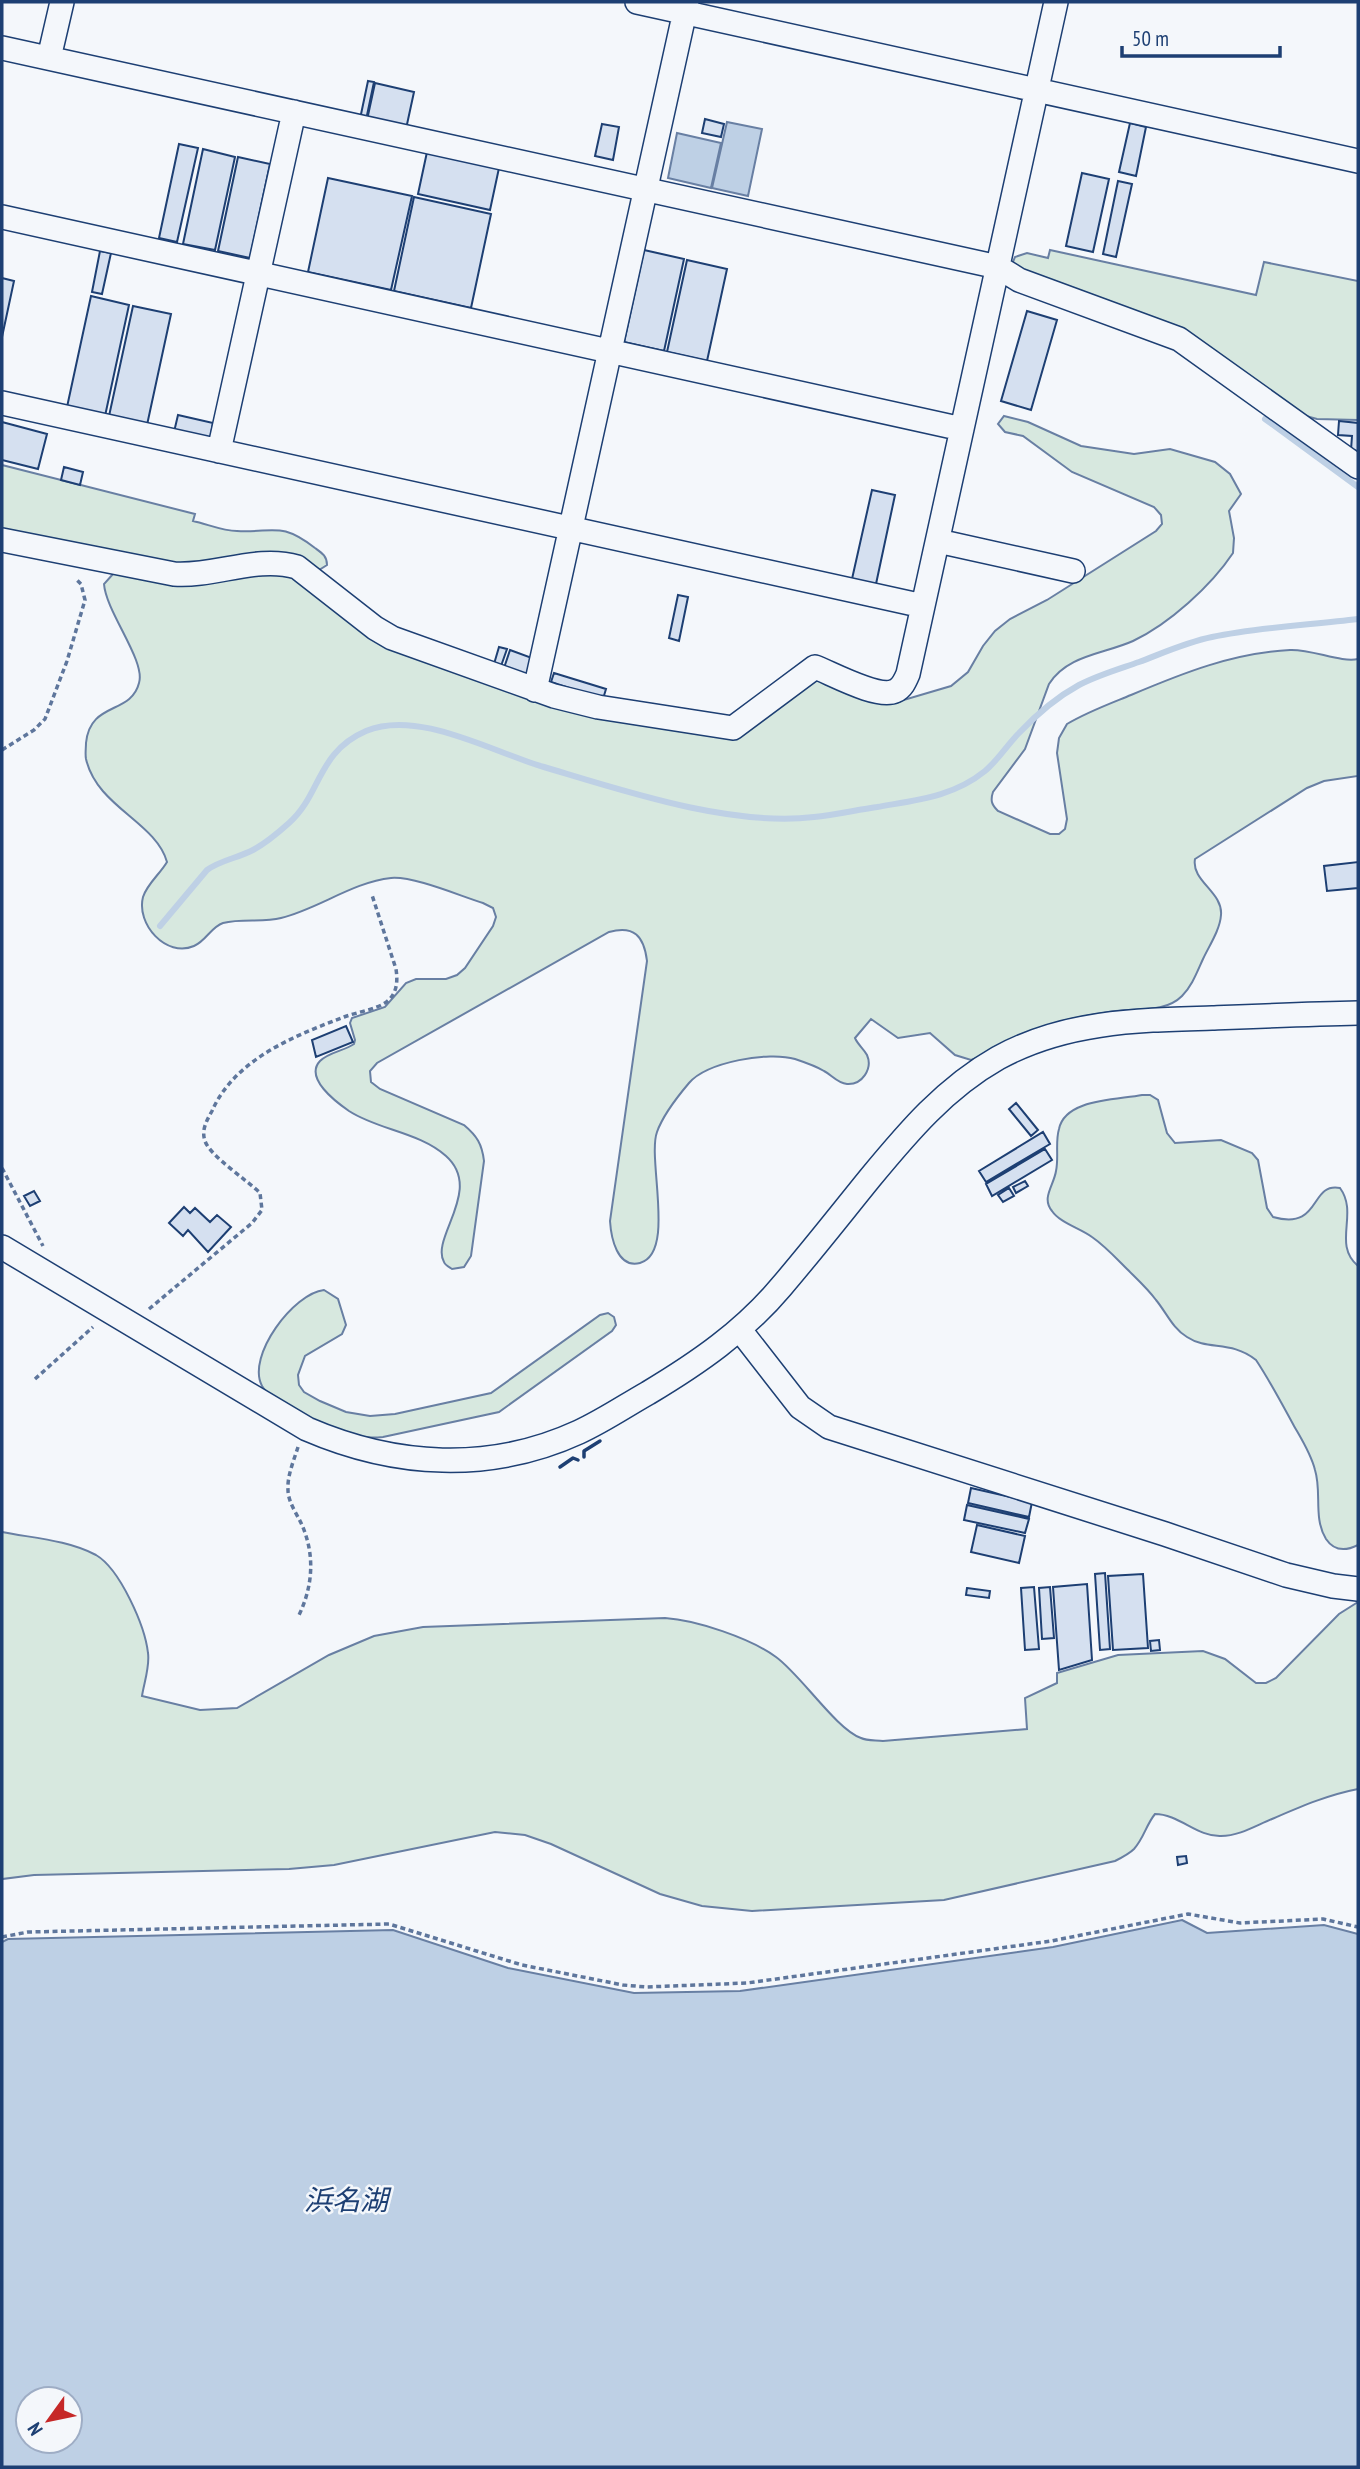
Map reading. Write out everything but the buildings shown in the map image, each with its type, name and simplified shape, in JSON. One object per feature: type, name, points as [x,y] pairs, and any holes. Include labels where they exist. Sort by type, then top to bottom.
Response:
[{"type":"street","points":[[49,58],[62,2]]},
{"type":"street","points":[[637,2],[686,7],[1037,90],[1358,161]]},
{"type":"street","points":[[2,540],[174,574],[197,574],[282,562],[303,571],[375,628],[393,638],[535,690],[598,707],[733,728],[816,667],[873,691],[884,694],[895,691],[904,684],[908,674],[1056,2]]},
{"type":"street","points":[[535,690],[686,7]]},
{"type":"street","points":[[2,48],[998,267],[1019,280],[1179,339],[1358,467]]},
{"type":"street","points":[[219,451],[294,112]]},
{"type":"street","points":[[2,217],[962,429]]},
{"type":"street","points":[[2,403],[923,606]]},
{"type":"street","points":[[938,541],[1073,571]]},
{"type":"street","points":[[2,1247],[306,1429],[336,1441],[396,1457],[458,1461],[520,1452],[550,1443],[607,1417],[689,1368],[740,1330],[782,1286],[922,1117],[972,1074],[1000,1057],[1061,1032],[1126,1021],[1358,1013]]},
{"type":"street","points":[[740,1330],[800,1407],[829,1427],[1286,1575],[1358,1589]]},
{"type":"path","points":[[2,750],[34,730],[49,712],[85,600],[82,584],[69,574]]},
{"type":"path","points":[[135,1327],[144,1312],[252,1223],[262,1210],[260,1193],[212,1151],[205,1141],[204,1129],[223,1090],[258,1057],[318,1027],[383,1004],[396,989],[396,969],[372,895]]},
{"type":"path","points":[[2,1168],[42,1243],[47,1260],[41,1271]]},
{"type":"path","points":[[35,1380],[86,1335],[104,1309]]},
{"type":"path","points":[[299,1615],[310,1581],[311,1557],[305,1533],[288,1490],[300,1440],[306,1429]]},
{"type":"path","points":[[2,1937],[28,1932],[389,1924],[522,1965],[646,1987],[747,1983],[1051,1941],[1188,1914],[1240,1923],[1324,1919],[1358,1927]]},
{"type":"shaded area","points":[[1050,250],[1256,295],[1264,262],[1358,281],[1358,420],[1317,419],[1306,416],[1017,268],[1013,262],[1015,257],[1027,253],[1048,258]]},
{"type":"shaded area","points":[[1004,416],[1028,422],[1081,446],[1134,454],[1170,449],[1215,462],[1230,474],[1241,494],[1229,511],[1234,538],[1233,553],[1201,591],[1147,634],[1076,661],[1057,674],[1049,684],[1025,749],[993,792],[994,807],[1050,834],[1059,834],[1065,829],[1067,819],[1057,753],[1059,738],[1067,724],[1098,708],[1189,672],[1248,655],[1290,650],[1358,659],[1358,776],[1324,781],[1307,788],[1195,859],[1198,874],[1220,907],[1220,921],[1189,988],[1168,1005],[1059,1022],[971,1060],[955,1055],[930,1033],[898,1038],[871,1019],[855,1038],[867,1055],[869,1066],[862,1079],[852,1084],[840,1082],[814,1066],[795,1059],[770,1056],[724,1064],[698,1076],[676,1100],[657,1132],[655,1162],[659,1224],[656,1242],[651,1256],[640,1263],[632,1264],[621,1257],[617,1250],[610,1221],[647,961],[643,945],[636,934],[625,930],[609,932],[377,1063],[370,1071],[371,1082],[380,1089],[464,1125],[480,1145],[484,1161],[471,1256],[464,1267],[448,1267],[442,1252],[458,1198],[460,1184],[456,1169],[446,1156],[435,1148],[411,1136],[373,1123],[343,1107],[319,1082],[316,1068],[324,1058],[354,1044],[350,1023],[352,1018],[385,1007],[406,983],[416,979],[446,979],[465,968],[493,926],[496,917],[493,908],[424,883],[391,878],[349,890],[281,918],[223,923],[194,946],[173,947],[155,936],[144,918],[143,897],[167,862],[161,848],[151,836],[102,790],[92,776],[86,757],[89,730],[95,720],[135,693],[140,674],[132,649],[111,608],[104,584],[113,574],[126,572],[267,571],[293,574],[370,634],[728,735],[817,678],[897,702],[951,686],[968,672],[983,646],[995,631],[1010,619],[1047,600],[1156,531],[1162,524],[1161,515],[1154,507],[1072,472],[1023,436],[1005,432],[998,424]]},
{"type":"shaded area","points":[[2,465],[195,514],[193,521],[221,529],[285,531],[320,552],[327,565],[319,570],[186,567],[2,531]]},
{"type":"shaded area","points":[[1150,1095],[1158,1100],[1167,1133],[1175,1143],[1221,1140],[1252,1153],[1258,1160],[1267,1208],[1273,1217],[1289,1220],[1300,1218],[1323,1192],[1330,1188],[1340,1188],[1345,1198],[1347,1248],[1358,1266],[1358,1545],[1340,1549],[1326,1539],[1320,1522],[1317,1478],[1311,1458],[1256,1360],[1238,1350],[1203,1344],[1182,1334],[1150,1292],[1110,1252],[1092,1237],[1060,1219],[1049,1206],[1048,1196],[1057,1166],[1058,1134],[1063,1119],[1081,1106]]},
{"type":"shaded area","points":[[324,1290],[338,1299],[346,1325],[342,1334],[305,1356],[298,1375],[299,1385],[304,1392],[320,1401],[346,1412],[370,1416],[395,1414],[491,1393],[600,1315],[608,1313],[614,1317],[616,1325],[612,1331],[499,1412],[383,1437],[363,1437],[334,1429],[305,1416],[278,1400],[262,1386],[259,1373],[261,1359],[276,1328],[299,1302]]},
{"type":"shaded area","points":[[2,1532],[74,1546],[105,1562],[130,1599],[146,1642],[148,1663],[142,1696],[200,1710],[237,1708],[329,1655],[374,1636],[423,1627],[665,1618],[692,1622],[722,1631],[765,1650],[786,1665],[841,1724],[863,1739],[883,1741],[1027,1729],[1025,1698],[1057,1683],[1057,1673],[1118,1655],[1203,1651],[1225,1659],[1256,1683],[1266,1683],[1276,1678],[1339,1614],[1358,1602],[1358,1789],[1314,1802],[1228,1836],[1204,1833],[1172,1818],[1155,1814],[1134,1849],[1115,1861],[944,1900],[752,1911],[702,1906],[660,1894],[551,1844],[525,1835],[495,1832],[334,1865],[289,1869],[34,1875],[2,1879]]},
{"type":"water","points":[[727,122],[762,129],[748,196],[712,188]]},
{"type":"water","points":[[677,133],[721,143],[711,188],[668,178]]},
{"type":"water","name":"浜名湖","points":[[1182,1920],[1207,1933],[1324,1925],[1358,1934],[1358,2467],[2,2467],[2,1942],[8,1939],[393,1930],[508,1968],[634,1993],[740,1991],[1053,1947]]},
{"type":"waterway","points":[[1265,419],[1358,487]]},
{"type":"waterway","points":[[160,926],[207,870],[253,850],[289,823],[308,800],[338,750],[366,731],[386,726],[408,725],[431,729],[544,767],[678,805],[748,817],[814,817],[920,799],[960,787],[985,771],[1033,719],[1055,700],[1086,681],[1175,648],[1203,639],[1266,628],[1358,619]]},
{"type":"wall","points":[[584,1457],[584,1451],[600,1441]]},
{"type":"wall","points":[[560,1467],[573,1458],[578,1460]]}]
